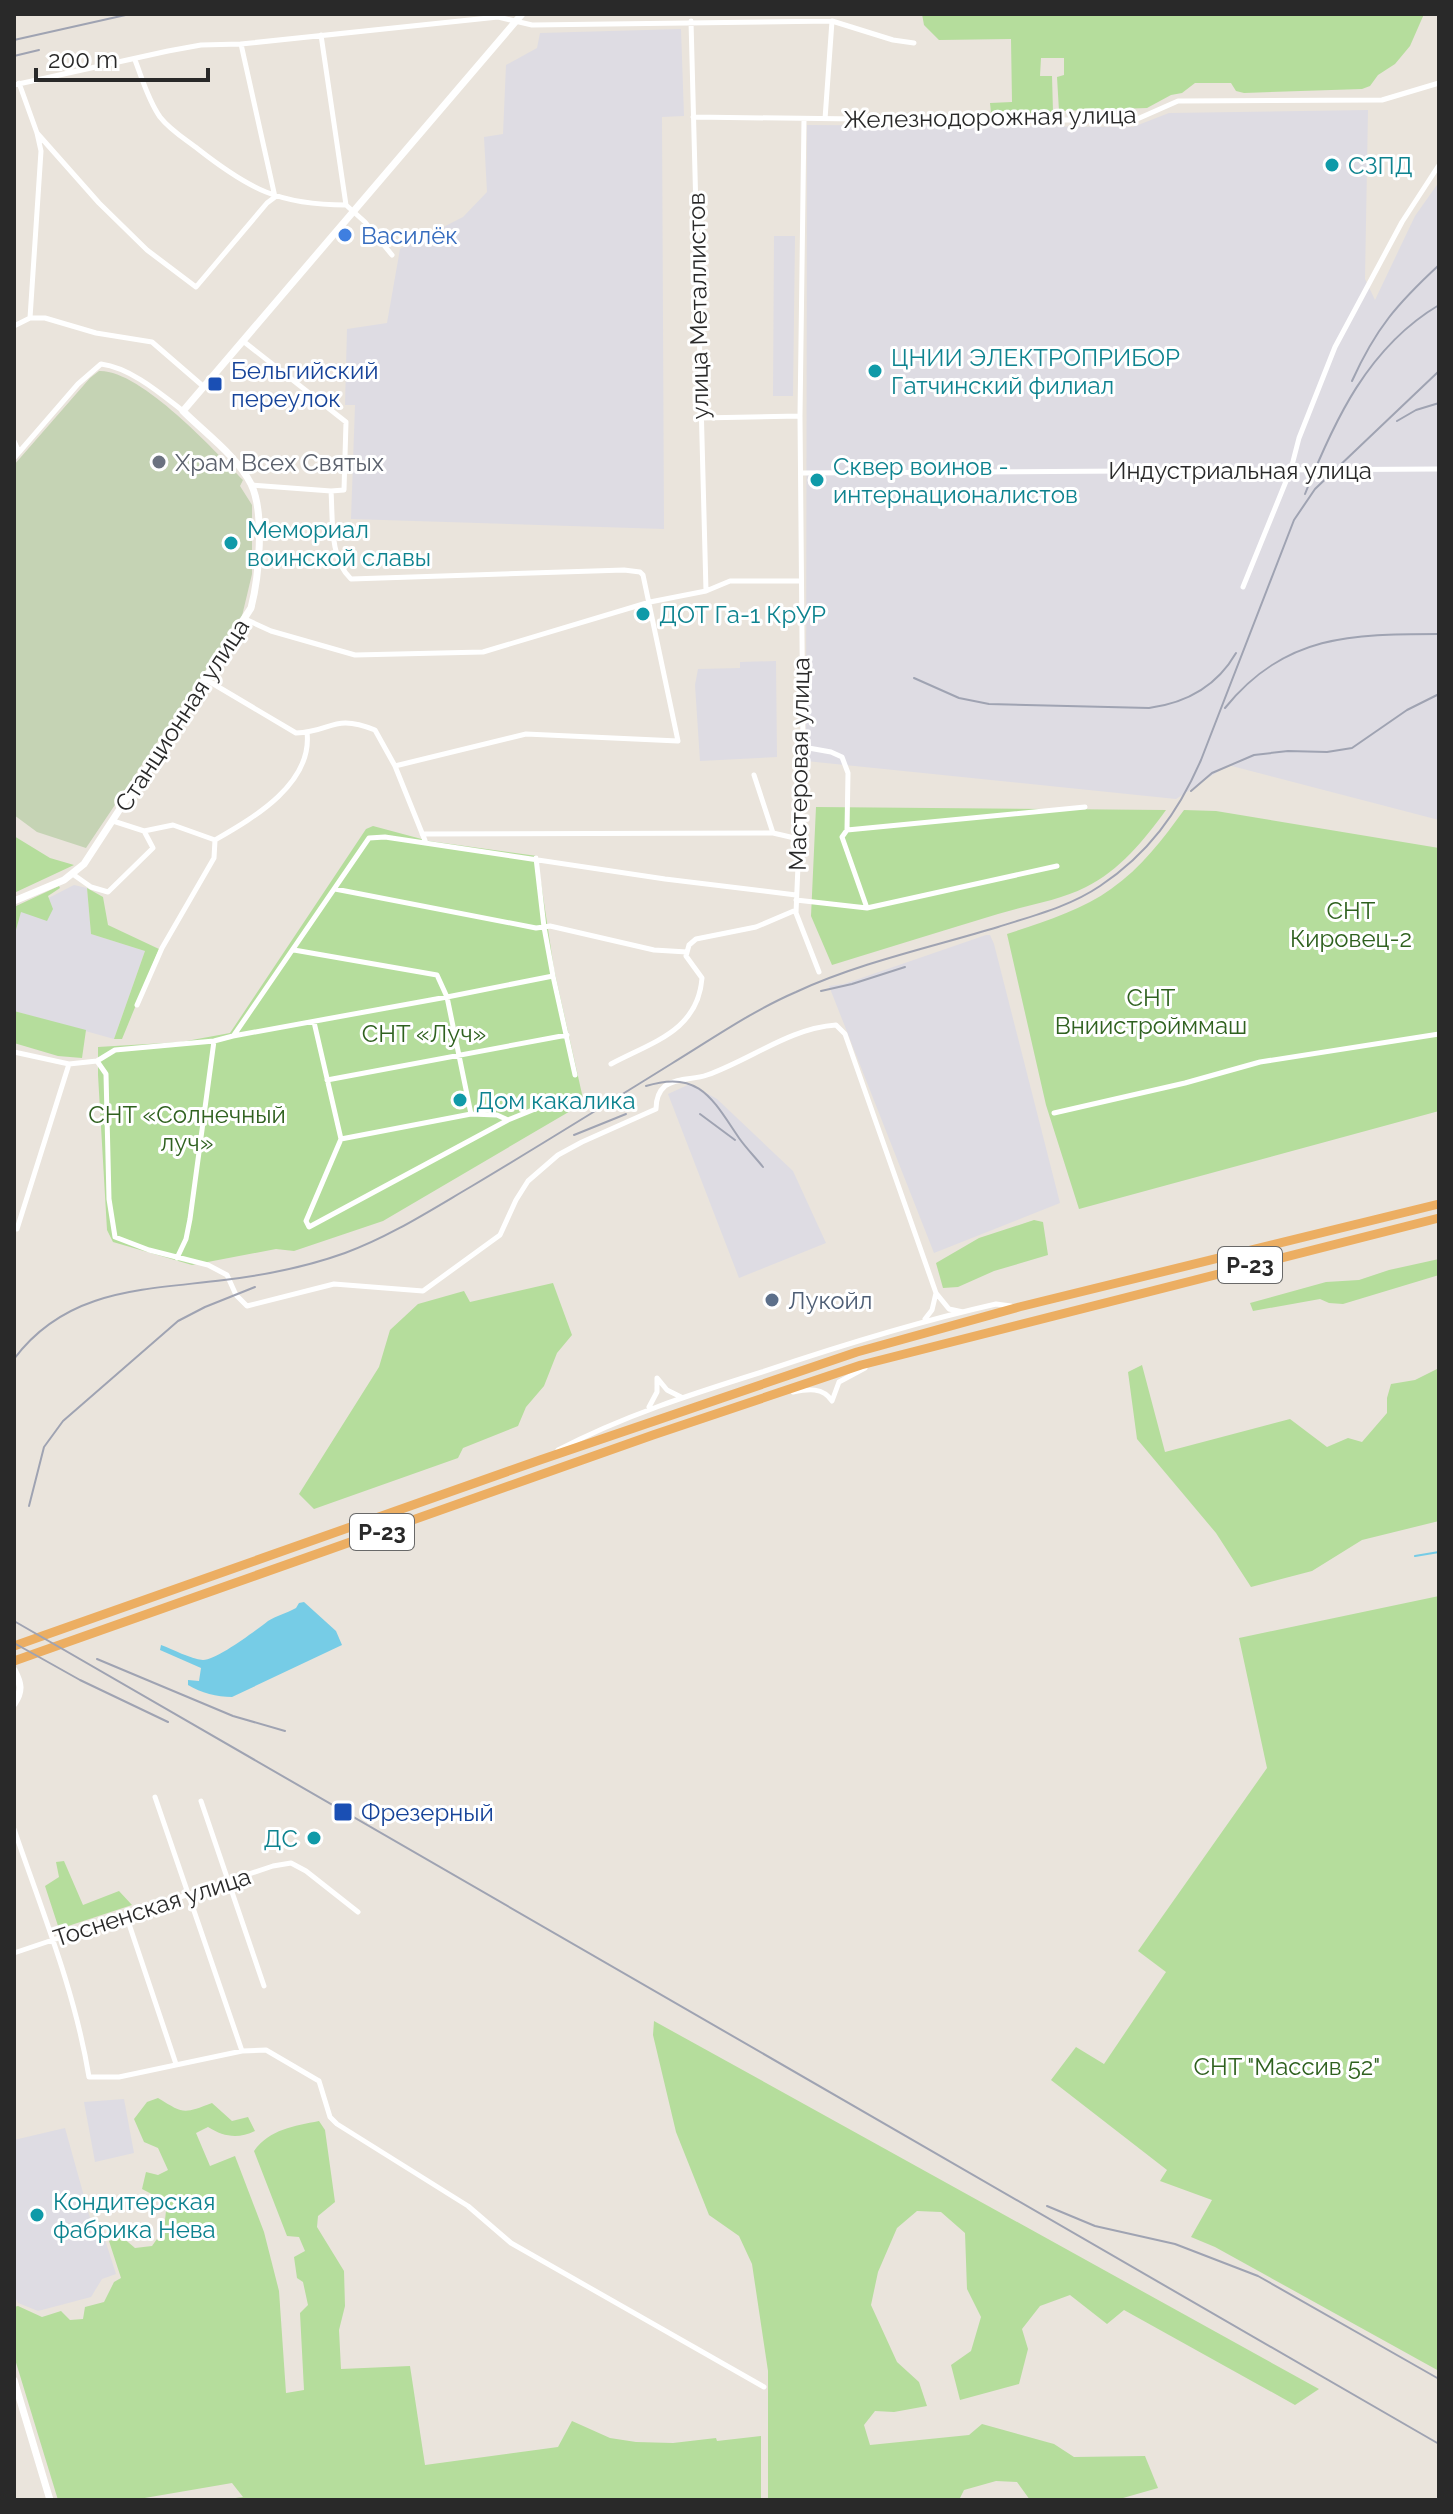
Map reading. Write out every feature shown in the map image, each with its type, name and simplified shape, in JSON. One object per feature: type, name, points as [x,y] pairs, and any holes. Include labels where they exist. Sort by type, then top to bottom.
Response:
[{"type":"highway","name":"Р-23","points":[[14,1646],[796,1371],[1019,1307],[1439,1204]]},
{"type":"highway","name":"Р-23","points":[[14,1661],[768,1395],[886,1358],[1439,1218]]},
{"type":"street","points":[[183,411],[522,14]]},
{"type":"street","points":[[30,318],[41,151],[37,133],[16,84],[201,45],[241,44],[498,17],[532,25],[832,21],[893,40],[914,43]]},
{"type":"street","name":"улица Металлистов","points":[[691,21],[706,591]]},
{"type":"street","name":"Железнодорожная улица","points":[[832,21],[825,119],[1135,120],[1178,101],[1382,100],[1439,83]]},
{"type":"street","points":[[321,35],[346,205]]},
{"type":"street","points":[[241,44],[275,197]]},
{"type":"street","points":[[135,60],[153,104],[169,128],[230,174],[275,197],[318,205],[346,205],[365,222],[392,255]]},
{"type":"street","points":[[693,117],[825,119]]},
{"type":"street","name":"Мастеровая улица","points":[[804,119],[800,416],[803,747],[796,910],[819,972]]},
{"type":"street","points":[[37,133],[99,203],[147,250],[196,287],[275,197]]},
{"type":"street","points":[[1243,587],[1291,469],[1299,438],[1335,347],[1402,222],[1439,165]]},
{"type":"street","points":[[14,326],[30,318],[45,318],[96,333],[152,342],[204,387]]},
{"type":"street","points":[[16,455],[78,384],[101,364],[111,365],[183,411],[237,464],[252,485],[344,490],[346,422],[243,341]]},
{"type":"street","points":[[700,418],[800,416]]},
{"type":"street","points":[[14,441],[16,455]]},
{"type":"street","name":"Индустриальная улица","points":[[801,473],[1439,469]]},
{"type":"street","name":"Станционная улица","points":[[74,875],[93,852],[245,619],[254,595],[257,568],[258,511],[252,485]]},
{"type":"street","points":[[331,491],[337,560],[351,579],[624,570],[643,575],[650,602],[678,741],[526,734],[395,766]]},
{"type":"street","points":[[245,619],[271,631],[340,653],[483,652],[650,602],[706,591],[739,580],[801,581]]},
{"type":"street","points":[[205,679],[296,733],[346,721],[375,730],[395,766],[426,843]]},
{"type":"street","points":[[215,840],[252,818],[295,776],[309,748],[307,732]]},
{"type":"street","points":[[803,747],[842,757],[848,773],[847,830],[842,837],[867,908]]},
{"type":"street","points":[[754,775],[773,833]]},
{"type":"street","points":[[847,830],[1085,807]]},
{"type":"street","points":[[113,821],[144,831],[173,825],[215,840]]},
{"type":"street","points":[[14,901],[74,875],[91,887],[108,892],[153,848],[144,831]]},
{"type":"street","points":[[422,834],[773,833],[799,839]]},
{"type":"street","points":[[233,1036],[369,838],[385,837],[536,858],[867,908],[1057,866]]},
{"type":"street","points":[[137,1005],[162,948],[214,858],[215,840]]},
{"type":"street","points":[[536,858],[544,927],[575,1075]]},
{"type":"street","points":[[335,889],[536,928],[550,926],[654,950],[687,952]]},
{"type":"street","points":[[611,1064],[679,1029],[691,1013],[702,978],[689,964],[687,952],[696,939],[756,927],[796,910]]},
{"type":"street","points":[[294,950],[437,975],[447,997],[471,1114]]},
{"type":"street","points":[[14,1052],[69,1064],[97,1061],[115,1050],[214,1041],[553,976]]},
{"type":"street","points":[[314,1022],[341,1139],[306,1221],[309,1227],[508,1120],[540,1107]]},
{"type":"street","points":[[97,1061],[106,1074],[109,1199],[115,1237],[208,1265],[227,1275],[236,1295],[247,1306],[334,1284],[423,1291],[446,1271],[500,1235],[528,1181],[558,1155],[656,1109],[660,1091],[668,1084],[705,1076],[749,1054],[820,1026],[836,1025],[845,1034],[936,1293],[949,1309],[963,1312]]},
{"type":"street","points":[[1054,1113],[1260,1062],[1439,1034]]},
{"type":"street","points":[[327,1080],[567,1035]]},
{"type":"street","points":[[177,1258],[186,1239],[190,1219],[214,1041]]},
{"type":"street","points":[[17,1229],[69,1064]]},
{"type":"street","points":[[341,1139],[471,1114],[497,1115],[508,1120]]},
{"type":"street","points":[[920,1322],[932,1310],[936,1293]]},
{"type":"street","points":[[540,1460],[602,1427],[682,1398],[920,1322],[996,1304],[1019,1307]]},
{"type":"street","points":[[768,1395],[817,1390],[832,1401],[835,1387],[846,1377],[886,1358]]},
{"type":"street","points":[[647,1410],[655,1399],[657,1378],[667,1390],[682,1398]]},
{"type":"street","points":[[14,1670],[21,1683],[20,1694],[14,1704]]},
{"type":"street","points":[[155,1797],[242,2051]]},
{"type":"street","points":[[201,1801],[264,1986]]},
{"type":"street","points":[[14,1829],[54,1939],[82,2033],[89,2077],[119,2077],[242,2051],[266,2050],[319,2081],[330,2117],[337,2124],[468,2206],[511,2243],[764,2387]]},
{"type":"street","name":"Тосненская улица","points":[[14,1953],[291,1863],[358,1912]]},
{"type":"street","points":[[126,1915],[176,2064]]},
{"type":"street","points":[[14,2380],[50,2500]]},
{"type":"shaded area","points":[[681,29],[684,116],[662,117],[664,529],[351,519],[355,405],[345,405],[347,329],[387,323],[400,249],[463,217],[487,192],[484,137],[503,134],[506,65],[537,48],[540,33]]},
{"type":"shaded area","points":[[1368,110],[1365,279],[1375,300],[1415,216],[1439,182],[1439,820],[1228,765],[1176,799],[806,761],[807,125],[1133,127],[1169,113]]},
{"type":"shaded area","points":[[774,236],[795,236],[793,396],[773,396]]},
{"type":"shaded area","points":[[776,661],[777,757],[700,761],[695,685],[698,669],[740,668],[740,662]]},
{"type":"shaded area","points":[[74,885],[87,888],[91,934],[145,951],[114,1039],[14,1011],[14,937],[21,912]]},
{"type":"shaded area","points":[[990,935],[994,944],[1060,1203],[934,1253],[829,986],[844,984]]},
{"type":"shaded area","points":[[690,1084],[717,1099],[793,1171],[826,1243],[739,1278],[668,1094]]},
{"type":"shaded area","points":[[124,2099],[134,2153],[95,2162],[84,2102]]},
{"type":"shaded area","points":[[65,2128],[92,2225],[102,2230],[116,2274],[102,2279],[91,2297],[38,2311],[18,2303],[14,2295],[14,2140]]},
{"type":"green space","points":[[922,14],[1424,14],[1410,46],[1395,64],[1378,75],[1370,86],[1362,89],[1244,93],[1236,91],[1231,83],[1195,83],[1182,93],[1171,95],[1147,108],[1059,111],[1057,77],[1064,75],[1064,58],[1041,58],[1040,76],[1052,76],[1053,112],[996,115],[991,113],[990,103],[1012,102],[1011,39],[939,40],[924,25]]},
{"type":"green space","points":[[99,371],[116,374],[155,397],[196,432],[243,480],[240,486],[252,505],[252,574],[242,616],[86,848],[37,832],[14,815],[14,465]]},
{"type":"green space","points":[[816,807],[1166,810],[1120,863],[1086,887],[832,965],[811,916]]},
{"type":"green space","name":"СНТ Вниистройммаш","points":[[1184,810],[1216,811],[1439,848],[1439,1111],[1079,1209],[1046,1105],[1007,934],[1074,910],[1100,897],[1142,862]]},
{"type":"green space","name":"СНТ «Луч»","points":[[373,826],[429,841],[537,856],[554,969],[584,1103],[383,1221],[294,1251],[276,1249],[192,1265],[113,1242],[107,1230],[98,1047],[181,1042],[230,1033],[366,829]]},
{"type":"green space","points":[[14,836],[50,858],[74,865],[14,893]]},
{"type":"green space","points":[[59,886],[48,896],[53,909],[47,921],[21,912],[14,937],[14,907]]},
{"type":"green space","points":[[87,888],[103,897],[108,925],[159,949],[122,1039],[114,1039],[145,951],[91,934]]},
{"type":"green space","points":[[14,1011],[86,1030],[82,1058],[58,1056],[14,1043]]},
{"type":"green space","points":[[1034,1220],[1043,1222],[1048,1255],[994,1271],[958,1287],[943,1288],[936,1263],[979,1238]]},
{"type":"green space","points":[[1439,1259],[1439,1275],[1343,1304],[1320,1299],[1253,1311],[1250,1303],[1326,1282],[1359,1280]]},
{"type":"green space","points":[[553,1283],[572,1335],[557,1353],[544,1386],[526,1407],[518,1426],[463,1448],[458,1458],[314,1509],[299,1494],[379,1367],[390,1330],[418,1304],[464,1291],[470,1302]]},
{"type":"green space","points":[[1142,1365],[1165,1452],[1290,1419],[1327,1447],[1348,1438],[1362,1442],[1387,1413],[1391,1384],[1415,1380],[1439,1368],[1439,1521],[1362,1540],[1312,1571],[1251,1587],[1216,1533],[1137,1439],[1128,1372]]},
{"type":"green space","name":"СНТ \"Массив 52\"","points":[[1439,1596],[1439,2371],[1215,2247],[1191,2237],[1212,2200],[1160,2181],[1167,2170],[1051,2080],[1076,2047],[1104,2064],[1166,1972],[1138,1951],[1267,1768],[1239,1638]]},
{"type":"green space","points":[[64,1861],[83,1905],[119,1891],[132,1905],[59,1929],[45,1886],[59,1877],[56,1862]]},
{"type":"green space","points":[[654,2021],[1319,2389],[1295,2405],[1124,2310],[1107,2324],[1070,2295],[1040,2306],[1022,2329],[1028,2349],[1019,2384],[960,2400],[951,2365],[971,2351],[981,2317],[967,2289],[965,2233],[941,2212],[917,2211],[897,2228],[878,2272],[871,2305],[897,2362],[919,2382],[927,2406],[894,2412],[875,2411],[864,2425],[870,2445],[969,2435],[982,2424],[1054,2444],[1074,2457],[1145,2456],[1158,2488],[1116,2500],[1030,2500],[1017,2482],[996,2481],[964,2490],[959,2500],[768,2500],[768,2371],[752,2264],[739,2236],[709,2215],[676,2132],[653,2035]]},
{"type":"green space","points":[[158,2098],[184,2111],[212,2103],[232,2121],[248,2117],[255,2131],[231,2136],[208,2127],[196,2133],[210,2166],[235,2156],[264,2232],[279,2291],[286,2393],[304,2390],[300,2313],[308,2305],[303,2282],[297,2278],[294,2257],[305,2251],[299,2237],[287,2236],[254,2151],[275,2133],[319,2121],[325,2130],[335,2202],[318,2216],[317,2227],[344,2271],[345,2306],[339,2330],[341,2369],[410,2366],[425,2465],[558,2447],[572,2421],[610,2438],[636,2442],[673,2443],[716,2438],[717,2441],[761,2436],[761,2500],[221,2500],[243,2497],[232,2483],[133,2500],[58,2500],[14,2356],[14,2307],[42,2317],[61,2311],[70,2320],[83,2319],[85,2307],[104,2302],[114,2282],[121,2278],[109,2241],[122,2237],[135,2248],[152,2246],[164,2229],[167,2202],[142,2189],[146,2172],[158,2175],[168,2170],[158,2148],[144,2142],[134,2119],[147,2102]]},
{"type":"water","points":[[304,1602],[336,1631],[342,1645],[232,1697],[209,1694],[188,1685],[188,1680],[199,1681],[201,1668],[160,1650],[161,1645],[193,1658],[209,1659]]},
{"type":"waterway","points":[[1415,1556],[1439,1552]]},
{"type":"railway","points":[[14,40],[130,14]]},
{"type":"railway","points":[[14,56],[39,50]]},
{"type":"railway","points":[[1352,381],[1389,318],[1439,265]]},
{"type":"railway","points":[[1305,494],[1341,413],[1373,364],[1414,322],[1439,305]]},
{"type":"railway","points":[[14,1359],[35,1336],[58,1318],[83,1305],[137,1291],[270,1273],[361,1247],[441,1204],[732,1026],[780,1000],[870,964],[1050,910],[1100,886],[1147,846],[1182,798],[1201,760],[1294,520],[1315,489],[1439,371]]},
{"type":"railway","points":[[1397,421],[1416,410],[1439,403]]},
{"type":"railway","points":[[1225,708],[1272,665],[1322,643],[1377,635],[1439,634]]},
{"type":"railway","points":[[914,678],[959,698],[989,704],[1149,708],[1176,702],[1199,691],[1220,675],[1236,653]]},
{"type":"railway","points":[[1191,791],[1212,773],[1254,755],[1352,748],[1407,710],[1439,694]]},
{"type":"railway","points":[[821,991],[905,967]]},
{"type":"railway","points":[[646,1086],[679,1082],[703,1091],[763,1167]]},
{"type":"railway","points":[[574,1135],[626,1114]]},
{"type":"railway","points":[[700,1114],[735,1140]]},
{"type":"railway","points":[[29,1506],[44,1447],[63,1421],[178,1321],[255,1287]]},
{"type":"railway","points":[[14,1621],[1439,2444]]},
{"type":"railway","points":[[14,1643],[80,1680],[168,1722]]},
{"type":"railway","points":[[97,1659],[233,1716],[285,1731]]},
{"type":"railway","points":[[1047,2206],[1095,2226],[1175,2244],[1258,2276],[1439,2379]]},
{"type":"place","name":"СЗПД","points":[[1332,165]]},
{"type":"place","name":"Василёк","points":[[345,235]]},
{"type":"place","name":"ЦНИИ ЭЛЕКТРОПРИБОР Гатчинский филиал","points":[[875,371]]},
{"type":"place","name":"Бельгийский переулок","points":[[215,384]]},
{"type":"place","name":"Храм Всех Святых","points":[[159,462]]},
{"type":"place","name":"Сквер воинов - интернационалистов","points":[[817,480]]},
{"type":"place","name":"Мемориал воинской славы","points":[[231,543]]},
{"type":"place","name":"ДОТ Га-1 КрУР","points":[[643,614]]},
{"type":"place","name":"Дом какалика","points":[[460,1100]]},
{"type":"place","name":"Лукойл","points":[[772,1300]]},
{"type":"place","name":"Фрезерный","points":[[343,1812]]},
{"type":"place","name":"ДС","points":[[314,1838]]},
{"type":"place","name":"Кондитерская фабрика Нева","points":[[37,2215]]},
{"type":"park label","name":"СНТ Кировец-2","points":[[1351,924]]},
{"type":"park label","name":"СНТ «Солнечный луч»","points":[[187,1128]]}]
